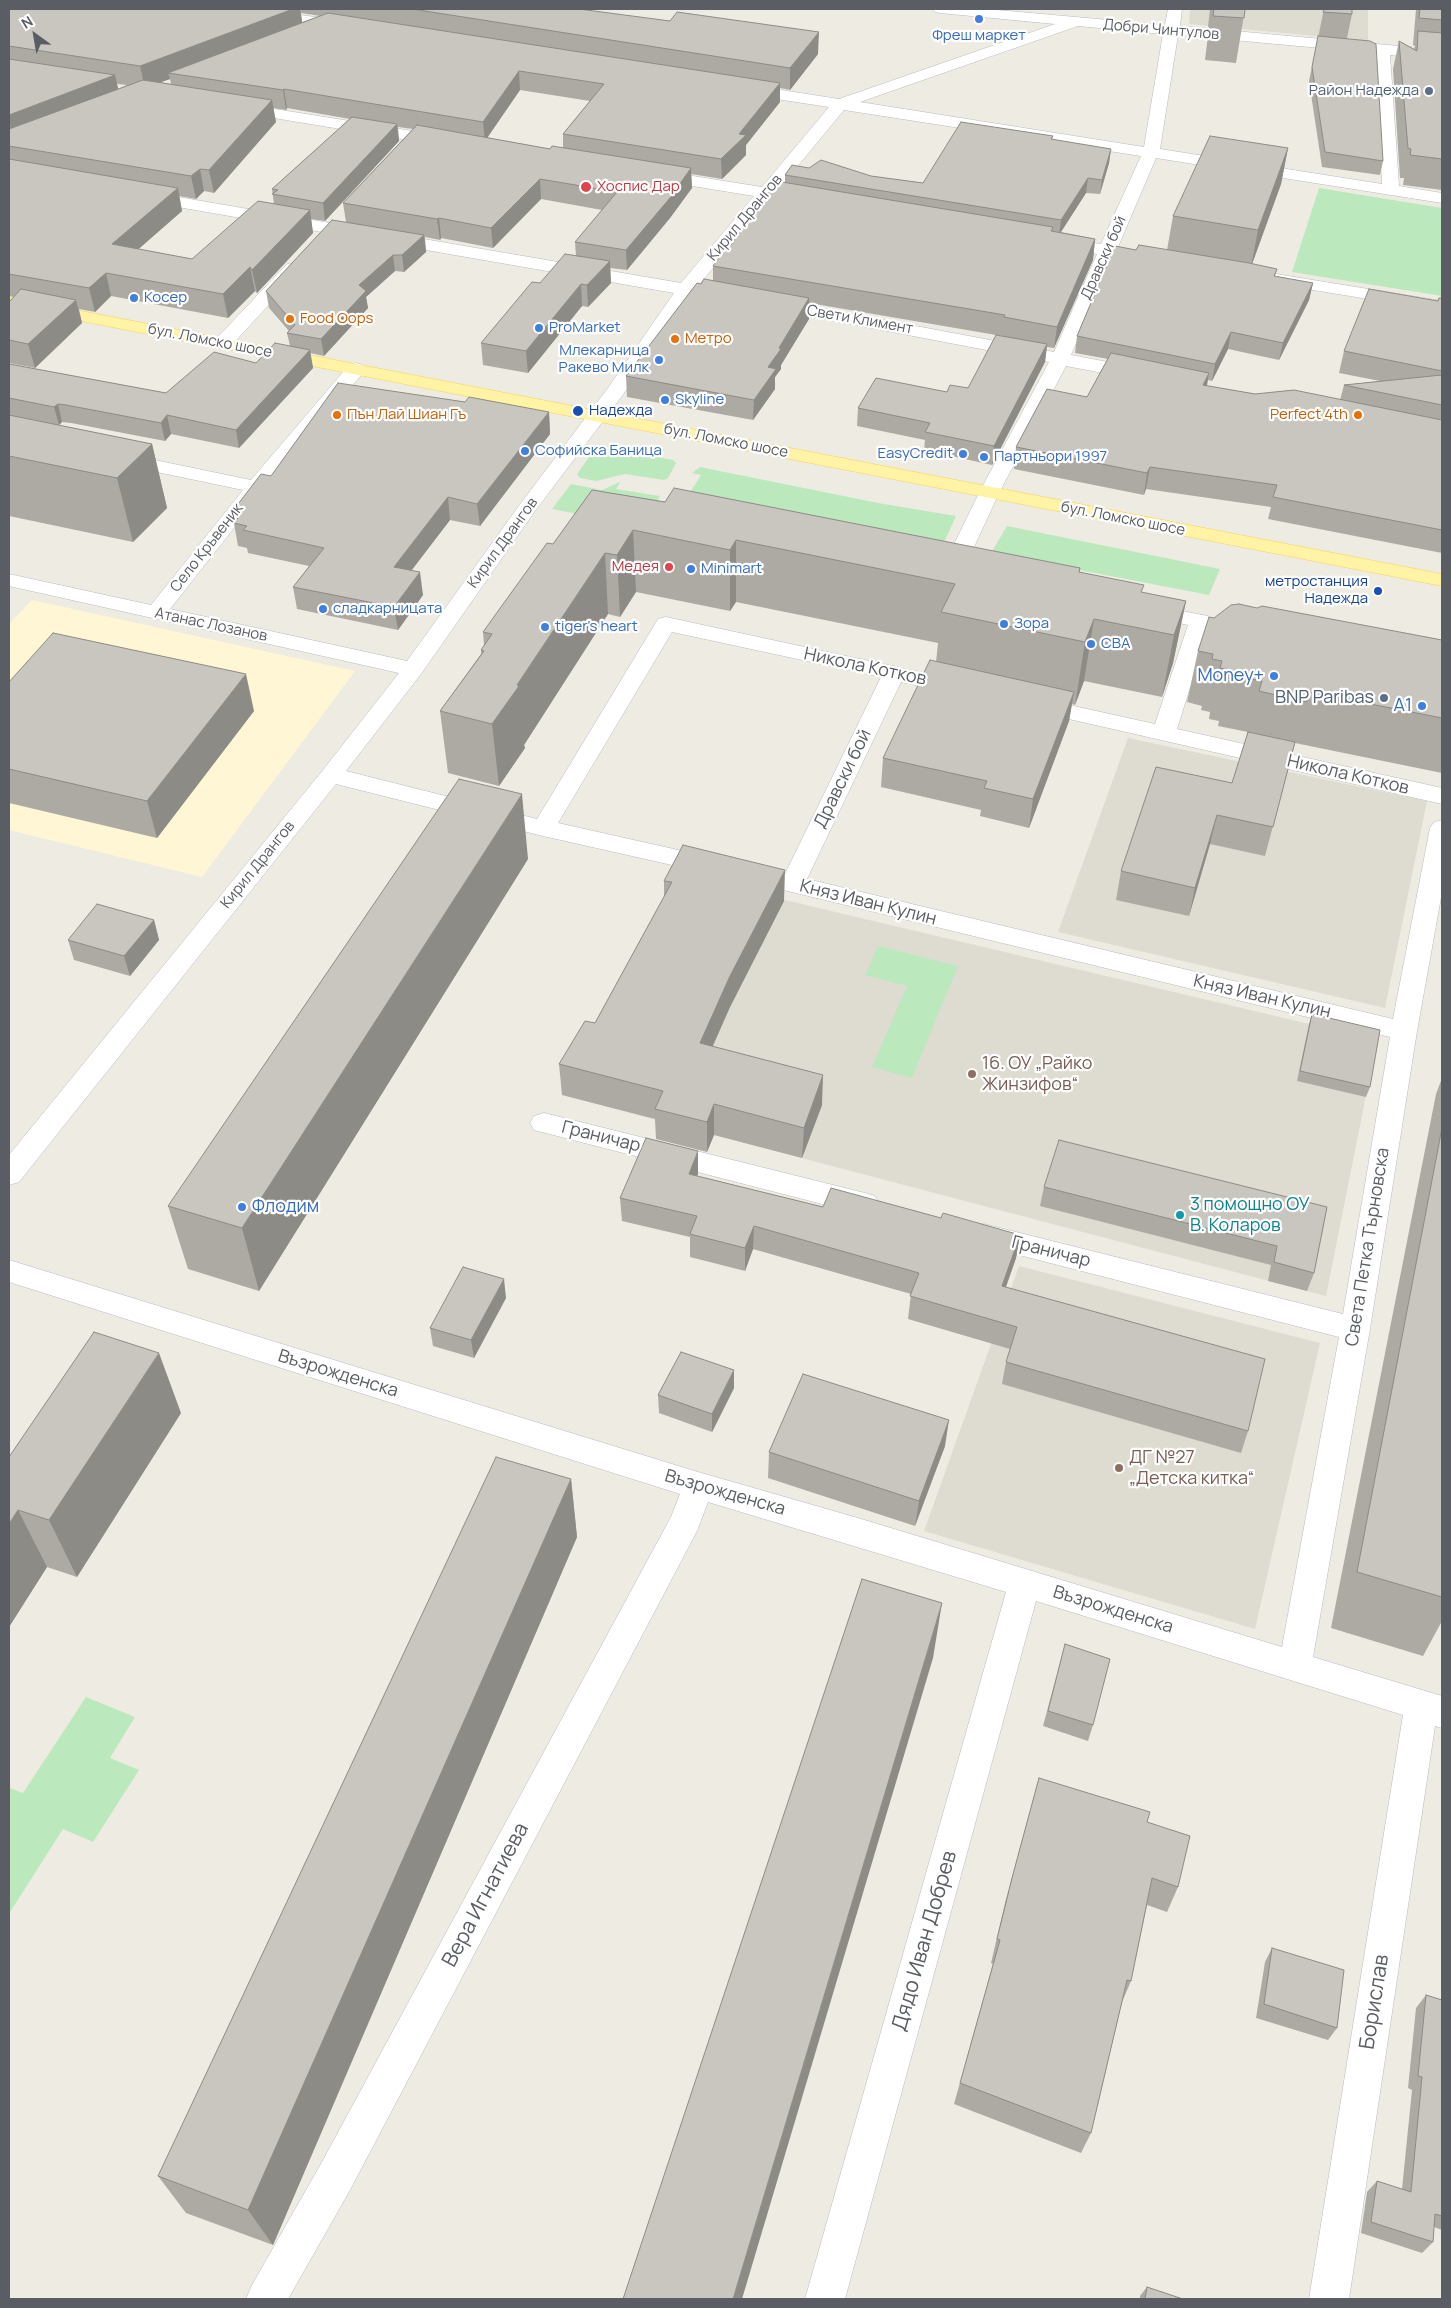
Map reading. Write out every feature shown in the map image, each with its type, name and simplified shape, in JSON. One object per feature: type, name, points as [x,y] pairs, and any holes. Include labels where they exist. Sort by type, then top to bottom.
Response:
[{"type":"main road","name":"бул. Ломско шосе","points":[[16,304],[1442,580]]},
{"type":"street","points":[[225,9],[356,28]]},
{"type":"street","name":"Добри Чинтулов","points":[[940,9],[1442,55]]},
{"type":"street","name":"Дравски бой","points":[[952,571],[989,493],[1061,357],[1151,151],[1173,30],[1175,9]]},
{"type":"street","points":[[840,104],[1075,22]]},
{"type":"street","points":[[304,34],[332,24]]},
{"type":"street","points":[[1382,50],[1391,190]]},
{"type":"street","points":[[726,86],[1442,198]]},
{"type":"street","name":"Кирил Дрангов","points":[[9,1174],[331,775],[413,669],[528,507],[597,417],[686,289],[840,104]]},
{"type":"street","points":[[216,105],[456,143]]},
{"type":"street","points":[[403,150],[416,136]]},
{"type":"street","points":[[641,173],[795,198]]},
{"type":"street","points":[[126,193],[715,294]]},
{"type":"street","points":[[317,242],[343,213]]},
{"type":"street","points":[[1038,240],[1164,260]]},
{"type":"street","points":[[222,344],[303,256]]},
{"type":"street","points":[[1260,276],[1442,306]]},
{"type":"street","name":"Свети Климент","points":[[753,301],[1061,357],[1159,378]]},
{"type":"street","points":[[9,319],[16,304]]},
{"type":"street","name":"Село Кръвеник","points":[[156,612],[256,487],[356,369]]},
{"type":"street","points":[[104,456],[256,487]]},
{"type":"street","name":"Атанас Лозанов","points":[[9,580],[413,669]]},
{"type":"street","points":[[1124,606],[1200,621],[1164,733]]},
{"type":"street","name":"Никола Котков","points":[[543,828],[666,624],[981,692]]},
{"type":"street","name":"Дравски бой","points":[[792,884],[894,673]]},
{"type":"street","name":"Никола Котков","points":[[1010,699],[1442,796]]},
{"type":"street","name":"Княз Иван Кулин","points":[[331,775],[543,828],[792,884],[1404,1031]]},
{"type":"street","name":"Света Петка Търновска","points":[[1296,1667],[1355,1329],[1404,1031],[1442,828]]},
{"type":"street","name":"Граничар","points":[[544,1123],[890,1211]]},
{"type":"street","name":"Граничар","points":[[958,1228],[1355,1329]]},
{"type":"street","name":"Възрожденска","points":[[9,1271],[698,1486],[1025,1583],[1432,1708]]},
{"type":"street","name":"Вера Игнатиева","points":[[266,2299],[341,2168],[677,1538],[686,1521],[698,1486]]},
{"type":"street","name":"Дядо Иван Добрев","points":[[825,2299],[1025,1583]]},
{"type":"street","name":"Борислав","points":[[1329,2299],[1432,1708]]},
{"type":"shaded area","points":[[1190,9],[1368,9],[1368,41],[1189,24]]},
{"type":"shaded area","points":[[32,600],[355,671],[202,877],[9,830],[9,624]]},
{"type":"shaded area","points":[[1128,738],[1427,801],[1385,1008],[1058,932]]},
{"type":"shaded area","name":"16. ОУ „Райко Жинзифов“","points":[[683,876],[1377,1040],[1326,1296],[562,1095]]},
{"type":"shaded area","name":"ДГ №27 „Детска китка“","points":[[1019,1266],[1320,1343],[1255,1629],[924,1531]]},
{"type":"green space","points":[[1319,188],[1442,208],[1442,296],[1292,272]]},
{"type":"green space","points":[[597,446],[673,460],[676,463],[668,478],[664,480],[625,474],[596,481],[580,478],[577,474]]},
{"type":"green space","points":[[700,467],[878,503],[956,516],[942,547],[684,502],[701,475],[692,473]]},
{"type":"green space","points":[[620,482],[616,489],[660,496],[646,521],[635,525],[552,509],[571,484],[602,490]]},
{"type":"green space","points":[[1007,526],[1220,569],[1209,595],[991,553]]},
{"type":"green space","points":[[878,946],[958,966],[912,1078],[872,1067],[907,986],[865,975]]},
{"type":"green space","points":[[86,1697],[135,1717],[110,1758],[139,1770],[93,1842],[63,1829],[10,1912],[9,1790],[10,1788],[23,1793]]},
{"type":"building","points":[[9,9],[293,9],[140,66],[9,46]]},
{"type":"building","points":[[412,9],[579,9],[670,21],[677,12],[819,32],[790,68]]},
{"type":"building","points":[[1214,9],[1245,9],[1244,18],[1213,16]]},
{"type":"building","points":[[1324,9],[1352,9],[1352,14],[1323,12]]},
{"type":"building","points":[[1420,9],[1442,9],[1442,20],[1419,18]]},
{"type":"building","points":[[328,13],[780,83],[739,134],[746,135],[721,159],[563,134],[604,84],[519,71],[483,122],[284,89],[168,73]]},
{"type":"building","points":[[1418,31],[1442,33],[1442,159],[1410,155],[1411,149],[1408,148],[1399,41],[1417,51]]},
{"type":"building","points":[[1318,36],[1370,41],[1376,44],[1383,161],[1325,152],[1312,67]]},
{"type":"building","points":[[9,59],[115,75],[9,115]]},
{"type":"building","points":[[143,80],[272,100],[209,170],[200,169],[191,176],[9,146],[9,129]]},
{"type":"building","points":[[352,117],[397,124],[323,203],[272,194],[278,190],[272,189]]},
{"type":"building","points":[[961,122],[1053,136],[1051,139],[1111,149],[1102,180],[1088,178],[1061,220],[785,175],[792,165],[809,168],[821,160],[871,176],[923,183]]},
{"type":"building","points":[[417,125],[550,149],[552,146],[691,168],[670,198],[626,250],[575,242],[617,192],[540,179],[491,228],[343,203]]},
{"type":"building","points":[[1210,136],[1288,148],[1258,230],[1173,216]]},
{"type":"building","points":[[9,159],[178,188],[112,244],[192,259],[258,201],[310,210],[252,270],[250,267],[223,294],[106,273],[89,288],[9,274]]},
{"type":"building","points":[[776,181],[1053,227],[1051,231],[1095,239],[1057,327],[1004,317],[1005,315],[713,266],[728,245],[731,245]]},
{"type":"building","points":[[332,220],[424,235],[402,255],[393,255],[359,285],[366,291],[321,339],[287,333],[295,325],[266,291]]},
{"type":"building","points":[[1139,245],[1277,269],[1274,276],[1313,283],[1283,343],[1231,332],[1215,364],[1077,336],[1115,246],[1136,250]]},
{"type":"building","points":[[565,254],[610,261],[587,285],[581,284],[526,351],[481,343],[532,282],[540,283]]},
{"type":"building","points":[[704,279],[809,298],[779,348],[781,349],[768,367],[776,369],[754,400],[626,376],[697,283],[701,284]]},
{"type":"building","points":[[21,289],[76,300],[28,344],[9,340],[9,301]]},
{"type":"building","points":[[1369,289],[1438,301],[1439,298],[1442,298],[1442,371],[1344,351]]},
{"type":"building","points":[[996,335],[1047,344],[994,446],[925,432],[930,423],[858,408],[876,378],[947,392],[950,385],[968,388]]},
{"type":"building","points":[[275,343],[310,350],[236,430],[167,415],[161,423],[66,405],[58,404],[54,407],[9,398],[9,364],[166,393],[214,352],[256,363]]},
{"type":"building","points":[[1111,353],[1209,373],[1203,385],[1255,394],[1294,390],[1442,420],[1442,530],[1273,497],[1277,485],[1150,467],[1147,473],[1016,447],[1047,389],[1087,397]]},
{"type":"building","points":[[1442,375],[1442,405],[1344,385]]},
{"type":"building","points":[[338,383],[465,402],[469,397],[549,412],[477,504],[448,497],[394,567],[420,572],[394,607],[293,587],[324,548],[243,530],[247,526],[234,523],[241,514],[232,512],[261,474],[271,476]]},
{"type":"building","points":[[9,415],[152,444],[117,478],[9,456]]},
{"type":"building","points":[[674,488],[1080,568],[1079,572],[1144,585],[1141,592],[1186,601],[1174,635],[1094,619],[1085,642],[941,612],[955,584],[736,540],[730,550],[633,530],[617,555],[605,553],[517,685],[519,686],[492,724],[440,711],[484,651],[481,650],[492,634],[483,632],[547,543],[553,544],[592,490],[665,502]]},
{"type":"building","points":[[1239,604],[1257,608],[1262,606],[1442,640],[1442,718],[1309,692],[1306,702],[1259,691],[1262,681],[1229,675],[1231,670],[1220,668],[1222,661],[1212,659],[1213,654],[1198,651],[1209,617],[1214,618],[1231,605]]},
{"type":"building","points":[[53,633],[246,674],[147,801],[9,769],[9,682]]},
{"type":"building","points":[[930,660],[1074,692],[1033,799],[984,788],[987,781],[883,758]]},
{"type":"building","points":[[1248,732],[1295,742],[1273,827],[1217,815],[1195,888],[1121,871],[1156,767],[1232,783]]},
{"type":"building","points":[[459,779],[522,794],[242,1228],[168,1206]]},
{"type":"building","points":[[683,845],[785,870],[730,976],[700,1043],[823,1075],[804,1128],[714,1104],[707,1122],[655,1109],[663,1091],[559,1064],[585,1021],[595,1023],[672,882],[664,881]]},
{"type":"building","points":[[97,904],[154,920],[124,956],[68,940]]},
{"type":"building","points":[[1312,1014],[1380,1030],[1370,1087],[1300,1071]]},
{"type":"building","points":[[1442,1128],[1442,1597],[1357,1572]]},
{"type":"building","points":[[646,1138],[698,1151],[689,1174],[823,1207],[831,1188],[941,1218],[943,1213],[1020,1235],[1002,1286],[1265,1359],[1248,1431],[1006,1362],[1017,1327],[910,1296],[919,1273],[754,1226],[745,1248],[690,1234],[697,1216],[620,1198]]},
{"type":"building","name":"3 помощно ОУ В. Коларов","points":[[1059,1140],[1327,1207],[1314,1273],[1274,1262],[1277,1246],[1044,1187]]},
{"type":"building","points":[[463,1267],[504,1279],[471,1340],[430,1328]]},
{"type":"building","points":[[94,1332],[159,1353],[49,1520],[18,1510],[9,1524],[9,1457]]},
{"type":"building","points":[[681,1352],[734,1370],[712,1414],[658,1395]]},
{"type":"building","points":[[803,1374],[949,1420],[919,1501],[769,1452]]},
{"type":"building","points":[[496,1457],[571,1479],[248,2210],[158,2176]]},
{"type":"building","points":[[862,1579],[942,1603],[733,2299],[623,2299]]},
{"type":"building","points":[[1065,1644],[1110,1659],[1093,1725],[1048,1711]]},
{"type":"building","points":[[1039,1778],[1150,1812],[1147,1822],[1190,1836],[1178,1887],[1152,1878],[1131,1981],[1127,1980],[1091,2133],[960,2083],[1000,1940],[997,1939]]},
{"type":"building","points":[[1272,1948],[1344,1970],[1337,2028],[1264,2004]]},
{"type":"building","points":[[1426,1995],[1442,2000],[1442,2216],[1435,2214],[1433,2242],[1371,2222],[1377,2181],[1411,2192],[1422,2077],[1418,2076]]},
{"type":"building","points":[[1147,2287],[1183,2299],[1145,2299]]},
{"type":"place","name":"Фреш маркет","points":[[979,19]]},
{"type":"place","name":"Район Надежда","points":[[1429,91]]},
{"type":"place","name":"Хоспис Дар","points":[[586,187]]},
{"type":"place","name":"Косер","points":[[134,298]]},
{"type":"place","name":"Food Oops","points":[[290,319]]},
{"type":"place","name":"ProMarket","points":[[539,328]]},
{"type":"place","name":"Метро","points":[[675,339]]},
{"type":"place","name":"Млекарница Ракево Милк","points":[[659,360]]},
{"type":"place","name":"Skyline","points":[[665,400]]},
{"type":"place","name":"Надежда","points":[[578,411]]},
{"type":"place","name":"Пън Лай Шиан Гъ","points":[[337,415]]},
{"type":"place","name":"Perfect 4th","points":[[1358,415]]},
{"type":"place","name":"Софийска Баница","points":[[525,451]]},
{"type":"place","name":"EasyCredit","points":[[963,454]]},
{"type":"place","name":"Партньори 1997","points":[[984,457]]},
{"type":"place","name":"Медея","points":[[669,567]]},
{"type":"place","name":"Minimart","points":[[691,569]]},
{"type":"place","name":"метростанция Надежда","points":[[1378,591]]},
{"type":"place","name":"сладкарницата","points":[[323,609]]},
{"type":"place","name":"Зора","points":[[1004,624]]},
{"type":"place","name":"tiger's heart","points":[[545,627]]},
{"type":"place","name":"CBA","points":[[1091,644]]},
{"type":"place","name":"Money+","points":[[1274,676]]},
{"type":"place","name":"BNP Paribas","points":[[1384,698]]},
{"type":"place","name":"A1","points":[[1422,706]]},
{"type":"place","name":"16. ОУ „Райко Жинзифов“","points":[[972,1074]]},
{"type":"place","name":"Флодим","points":[[242,1207]]},
{"type":"place","name":"3 помощно ОУ В. Коларов","points":[[1180,1215]]},
{"type":"place","name":"ДГ №27 „Детска китка“","points":[[1119,1468]]}]
